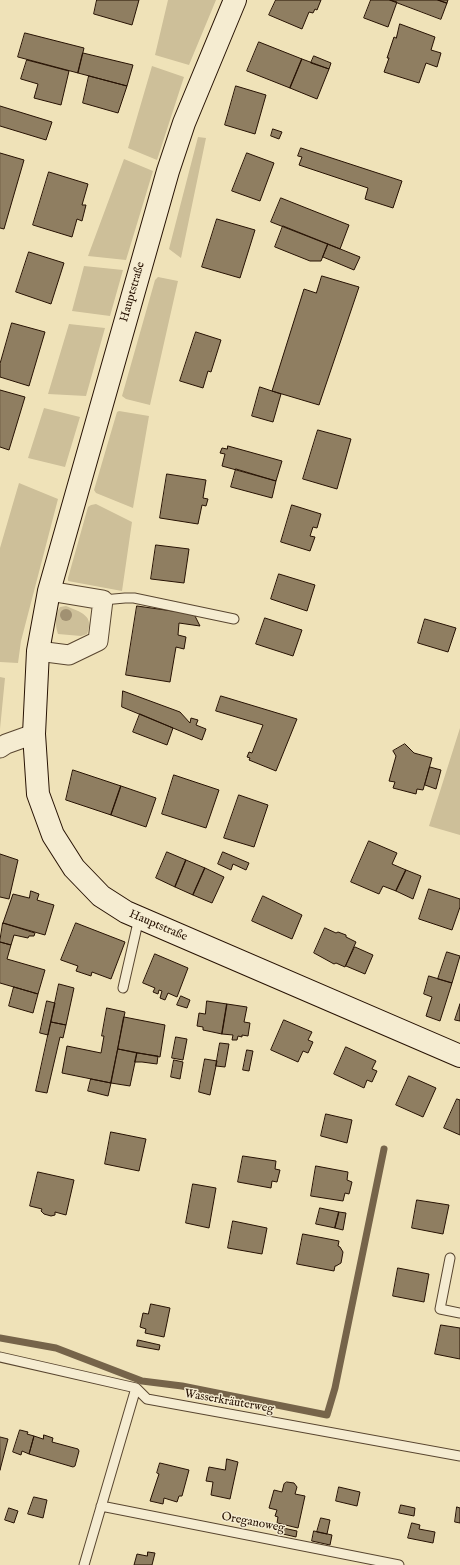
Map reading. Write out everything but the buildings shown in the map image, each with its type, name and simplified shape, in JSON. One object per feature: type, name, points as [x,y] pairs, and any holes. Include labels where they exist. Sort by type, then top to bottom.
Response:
[{"type":"street","name":"Hauptstraße","points":[[235,0],[184,123],[168,171],[49,591],[38,651],[34,734],[38,794],[52,834],[74,868],[101,896],[126,912],[460,1056]]},
{"type":"street","points":[[38,651],[69,655],[98,641],[103,600],[49,591]]},
{"type":"street","points":[[0,748],[6,744],[34,734]]},
{"type":"lane","points":[[103,600],[134,598],[234,619]]},
{"type":"lane","points":[[123,988],[140,918]]},
{"type":"lane","points":[[450,1258],[440,1309],[460,1313]]},
{"type":"lane","name":"Wasserkräuterweg","points":[[0,1357],[136,1388],[147,1399],[460,1456]]},
{"type":"lane","points":[[84,1565],[136,1388]]},
{"type":"lane","name":"Oreganoweg","points":[[101,1506],[336,1551],[399,1565]]},
{"type":"shaded area","points":[[168,0],[216,0],[189,65],[155,55]]},
{"type":"shaded area","points":[[152,66],[184,77],[157,160],[128,148]]},
{"type":"shaded area","points":[[198,137],[206,138],[181,258],[169,249]]},
{"type":"shaded area","points":[[124,159],[153,171],[126,260],[88,256]]},
{"type":"shaded area","points":[[84,266],[123,270],[110,316],[72,311]]},
{"type":"shaded area","points":[[158,277],[178,281],[150,405],[126,399],[122,396],[155,280]]},
{"type":"shaded area","points":[[69,324],[105,328],[86,396],[48,394]]},
{"type":"shaded area","points":[[44,408],[80,417],[65,467],[28,458]]},
{"type":"shaded area","points":[[119,411],[149,416],[133,508],[96,493],[94,490],[117,412]]},
{"type":"shaded area","points":[[19,483],[58,499],[21,641],[18,663],[0,662],[0,548]]},
{"type":"shaded area","points":[[96,504],[132,522],[122,591],[68,581],[88,507]]},
{"type":"shaded area","points":[[66,606],[81,612],[88,618],[89,628],[87,634],[81,636],[58,634],[56,627],[57,613],[60,607]]},
{"type":"shaded area","points":[[0,677],[5,678],[0,729]]},
{"type":"shaded area","points":[[460,728],[460,835],[429,826]]},
{"type":"waterway","points":[[0,1338],[56,1348],[142,1381],[182,1386],[327,1415],[335,1388],[384,1149]]}]
